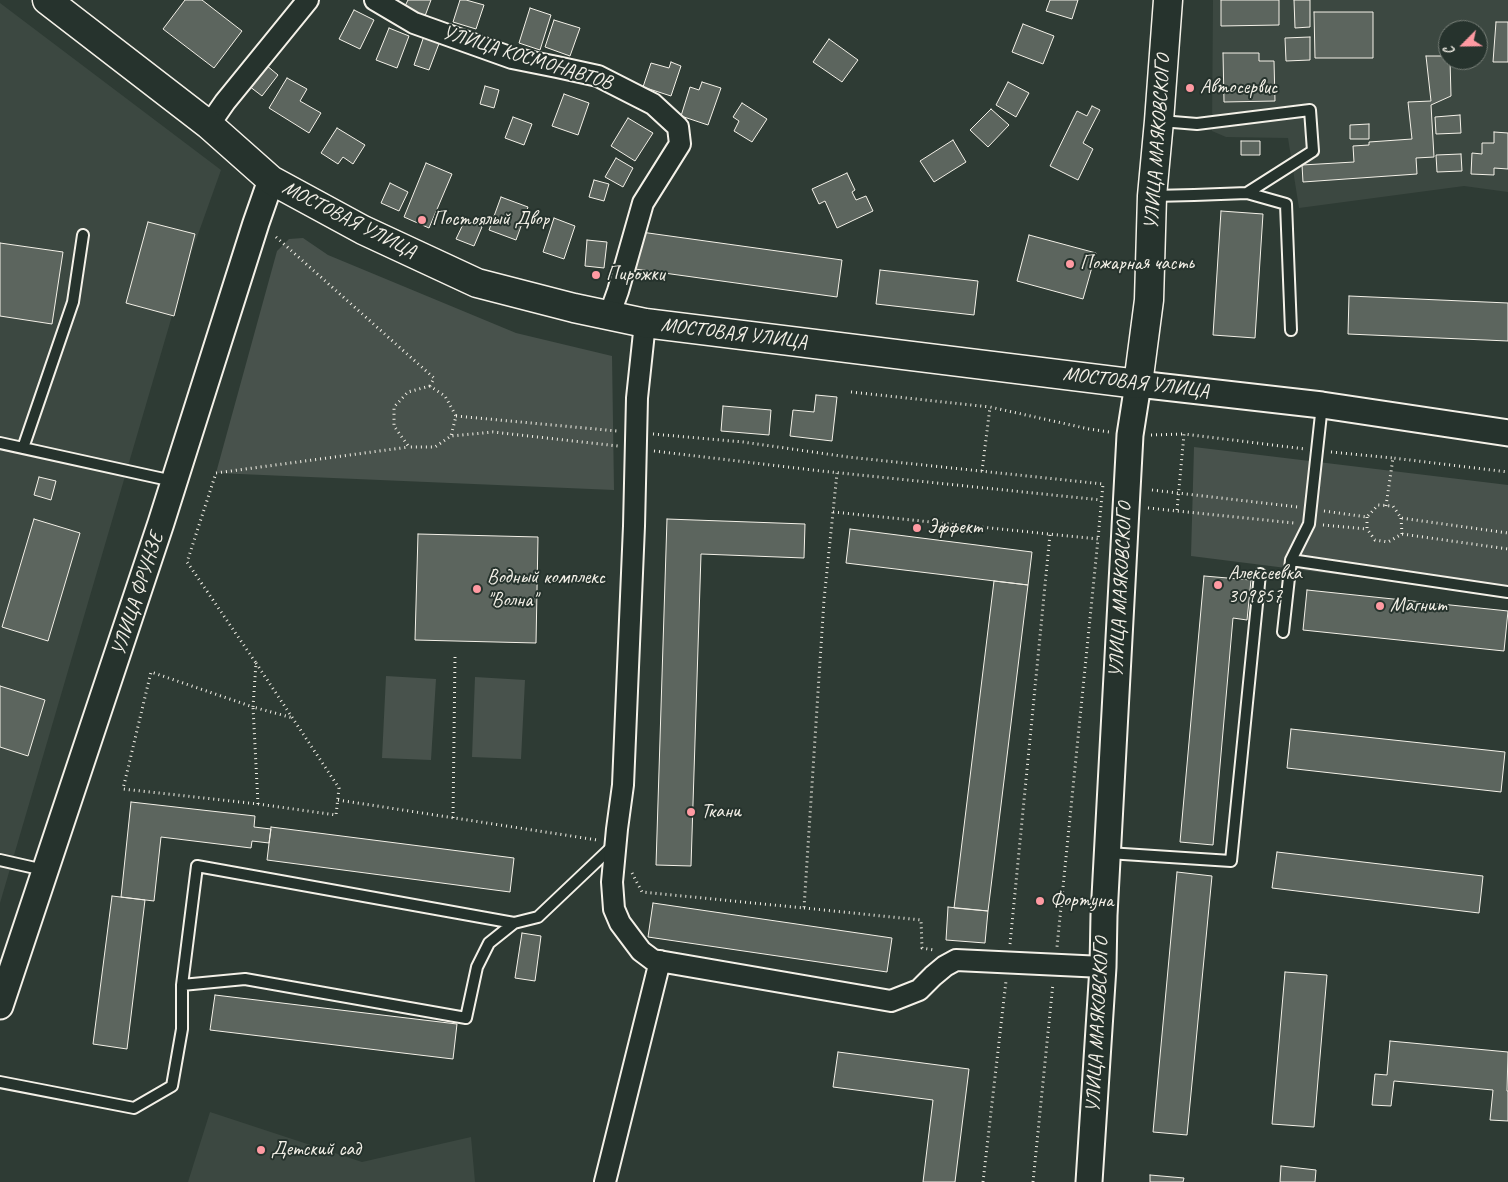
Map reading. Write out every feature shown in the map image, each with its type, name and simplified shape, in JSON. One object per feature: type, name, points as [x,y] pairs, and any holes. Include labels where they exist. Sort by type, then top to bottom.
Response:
[{"type":"main road","name":"МОСТОВАЯ УЛИЦА","points":[[47,0],[209,125],[271,180],[363,230],[477,282],[609,316],[645,323],[1138,384]]},
{"type":"main road","name":"УЛИЦА МАЯКОВСКОГО","points":[[1138,384],[1149,300],[1152,196],[1168,0]]},
{"type":"street","points":[[209,125],[225,102],[308,0]]},
{"type":"street","name":"УЛИЦА КОСМОНАВТОВ","points":[[375,0],[414,22],[512,58],[598,76],[653,104],[678,127],[680,144],[642,202],[618,291],[609,316]]},
{"type":"street","name":"УЛИЦА ФРУНЗЕ","points":[[0,1006],[174,481],[271,180]]},
{"type":"street","points":[[645,323],[637,398],[623,785],[612,882],[614,909],[620,923],[641,951],[653,960],[891,1001],[919,990],[939,971],[956,960],[1103,966]]},
{"type":"street","name":"МОСТОВАЯ УЛИЦА","points":[[1138,384],[1322,405],[1508,433]]},
{"type":"street","name":"УЛИЦА МАЯКОВСКОГО","points":[[1089,1182],[1103,966],[1104,915],[1130,435],[1138,384]]},
{"type":"street","points":[[605,1182],[660,961]]},
{"type":"lane","points":[[1159,121],[1197,124],[1310,110],[1313,151],[1247,192]]},
{"type":"lane","points":[[1152,196],[1247,192],[1286,204],[1291,330]]},
{"type":"lane","points":[[23,448],[73,302],[83,235]]},
{"type":"lane","points":[[1283,632],[1291,560],[1309,524],[1322,405]]},
{"type":"lane","points":[[0,443],[174,481]]},
{"type":"lane","points":[[1291,560],[1508,592]]},
{"type":"lane","points":[[1108,854],[1231,861],[1260,574]]},
{"type":"lane","points":[[0,1082],[134,1108],[172,1086],[182,1029],[182,985],[197,866],[514,923],[538,917],[616,843]]},
{"type":"lane","points":[[0,860],[45,870]]},
{"type":"lane","points":[[182,985],[245,979],[466,1018],[477,967],[489,943],[514,923]]},
{"type":"path","points":[[276,237],[434,378],[430,386],[408,392],[394,407],[394,426],[409,447]]},
{"type":"path","points":[[430,386],[445,396],[456,416],[451,436]]},
{"type":"path","points":[[851,392],[990,407],[1089,429],[1130,435],[1184,434],[1508,472]]},
{"type":"path","points":[[982,471],[990,407]]},
{"type":"path","points":[[456,416],[636,441],[837,473],[1101,500]]},
{"type":"path","points":[[293,719],[150,672],[123,789],[336,815],[339,788],[256,663],[187,562],[216,473],[409,447],[435,447],[451,436],[493,432],[636,441],[743,442],[848,457],[1103,484],[1033,1182]]},
{"type":"path","points":[[1177,510],[1184,434]]},
{"type":"path","points":[[1386,506],[1393,458]]},
{"type":"path","points":[[804,908],[824,600],[837,473]]},
{"type":"path","points":[[1152,490],[1367,517]]},
{"type":"path","points":[[1402,534],[1401,518],[1393,506],[1378,505],[1367,517],[1367,529],[1376,540],[1388,542],[1402,534],[1508,549]]},
{"type":"path","points":[[1148,508],[1367,529]]},
{"type":"path","points":[[833,512],[1098,538]]},
{"type":"path","points":[[1401,518],[1508,533]]},
{"type":"path","points":[[983,1182],[1008,962],[1050,534]]},
{"type":"path","points":[[453,818],[454,656]]},
{"type":"path","points":[[256,663],[253,707],[258,804]]},
{"type":"path","points":[[338,800],[616,843],[642,892],[921,920],[922,948],[941,952]]},
{"type":"shaded area","points":[[1213,0],[1508,0],[1508,192],[1464,186],[1299,208],[1288,138],[1226,137],[1212,131]]},
{"type":"shaded area","points":[[0,3],[221,170],[186,268],[0,903]]},
{"type":"shaded area","points":[[303,238],[328,255],[516,333],[612,356],[614,490],[216,473],[277,251],[289,239]]},
{"type":"shaded area","points":[[1194,447],[1508,485],[1508,596],[1191,556]]},
{"type":"shaded area","points":[[386,676],[436,679],[431,760],[382,758]]},
{"type":"shaded area","points":[[475,677],[525,680],[521,759],[472,757]]},
{"type":"shaded area","name":"Детский сад","points":[[210,1112],[362,1162],[471,1137],[475,1182],[188,1182]]},
{"type":"building","points":[[185,0],[202,0],[242,31],[214,68],[163,29]]},
{"type":"building","points":[[408,0],[431,0],[425,16],[404,8]]},
{"type":"building","points":[[460,0],[484,5],[476,29],[453,22]]},
{"type":"building","points":[[1050,0],[1078,0],[1072,19],[1046,11]]},
{"type":"building","points":[[1221,0],[1279,0],[1279,25],[1221,26]]},
{"type":"building","points":[[1294,0],[1310,0],[1310,27],[1295,28]]},
{"type":"building","points":[[530,8],[551,15],[540,50],[519,43]]},
{"type":"building","points":[[354,10],[374,20],[360,49],[339,39]]},
{"type":"building","points":[[1314,12],[1373,12],[1373,58],[1315,58]]},
{"type":"building","points":[[554,20],[580,28],[570,56],[545,47]]},
{"type":"building","points":[[1496,22],[1508,22],[1508,62],[1493,62]]},
{"type":"building","points":[[1023,24],[1054,36],[1043,64],[1012,52]]},
{"type":"building","points":[[389,28],[409,36],[397,68],[376,60]]},
{"type":"building","points":[[424,36],[440,41],[429,70],[414,65]]},
{"type":"building","points":[[1310,37],[1310,60],[1286,61],[1285,38]]},
{"type":"building","points":[[829,39],[858,60],[842,82],[813,62]]},
{"type":"building","points":[[1223,53],[1259,53],[1259,61],[1274,61],[1275,101],[1224,102]]},
{"type":"building","points":[[1426,56],[1438,56],[1438,70],[1450,70],[1451,96],[1431,105],[1434,157],[1416,158],[1417,174],[1303,182],[1302,165],[1354,162],[1353,146],[1369,145],[1369,142],[1412,139],[1408,102],[1431,101]]},
{"type":"building","points":[[671,62],[681,66],[671,96],[643,87],[651,63],[669,68]]},
{"type":"building","points":[[266,65],[278,75],[262,96],[249,86]]},
{"type":"building","points":[[287,78],[307,89],[300,101],[321,113],[309,133],[269,108]]},
{"type":"building","points":[[702,82],[721,88],[708,125],[681,116],[690,87],[699,90]]},
{"type":"building","points":[[1008,82],[1029,93],[1016,117],[996,105]]},
{"type":"building","points":[[485,86],[499,90],[494,108],[480,104]]},
{"type":"building","points":[[564,94],[589,103],[578,135],[552,126]]},
{"type":"building","points":[[742,103],[767,119],[752,142],[734,131],[739,121],[733,117]]},
{"type":"building","points":[[1092,106],[1100,110],[1083,143],[1093,149],[1078,180],[1050,166],[1077,111],[1087,116]]},
{"type":"building","points":[[991,109],[1009,125],[988,147],[970,130]]},
{"type":"building","points":[[1460,115],[1461,133],[1436,134],[1435,117]]},
{"type":"building","points":[[513,117],[532,124],[524,145],[505,138]]},
{"type":"building","points":[[628,118],[653,133],[635,161],[611,146]]},
{"type":"building","points":[[1369,124],[1369,139],[1350,139],[1350,125]]},
{"type":"building","points":[[337,128],[365,145],[353,164],[343,157],[338,164],[321,153]]},
{"type":"building","points":[[1494,132],[1508,133],[1508,169],[1494,168],[1494,175],[1471,174],[1472,153],[1482,154],[1482,143],[1494,143]]},
{"type":"building","points":[[953,140],[966,162],[934,182],[920,161]]},
{"type":"building","points":[[1241,141],[1260,141],[1260,155],[1241,155]]},
{"type":"building","points":[[1461,154],[1462,171],[1437,172],[1436,155]]},
{"type":"building","points":[[616,158],[633,168],[623,187],[605,177]]},
{"type":"building","points":[[426,163],[452,174],[429,228],[404,217]]},
{"type":"building","points":[[847,173],[855,190],[852,192],[856,200],[866,196],[873,211],[837,228],[825,201],[819,204],[812,189]]},
{"type":"building","points":[[594,180],[609,184],[604,201],[589,197]]},
{"type":"building","points":[[390,183],[408,192],[399,211],[381,203]]},
{"type":"building","points":[[501,197],[528,207],[516,240],[489,230]]},
{"type":"building","points":[[1221,211],[1263,214],[1255,338],[1213,335]]},
{"type":"building","points":[[554,218],[575,226],[564,259],[543,252]]},
{"type":"building","points":[[465,220],[482,227],[474,246],[456,239]]},
{"type":"building","points":[[148,222],[195,234],[174,316],[126,303]]},
{"type":"building","points":[[641,232],[842,260],[837,297],[635,269]]},
{"type":"building","points":[[1029,235],[1096,253],[1083,299],[1017,281]]},
{"type":"building","points":[[587,240],[607,242],[604,268],[585,266]]},
{"type":"building","points":[[0,243],[63,252],[52,324],[0,316]]},
{"type":"building","points":[[880,270],[978,281],[974,315],[876,304]]},
{"type":"building","points":[[1349,296],[1508,303],[1508,341],[1348,334]]},
{"type":"building","points":[[816,395],[837,397],[832,441],[790,436],[793,410],[814,412]]},
{"type":"building","points":[[723,406],[771,410],[769,435],[721,431]]},
{"type":"building","points":[[39,477],[56,481],[51,500],[34,495]]},
{"type":"building","points":[[34,519],[80,533],[48,641],[2,627]]},
{"type":"building","points":[[667,519],[805,524],[804,558],[701,554],[691,866],[656,865]]},
{"type":"building","points":[[850,529],[1032,552],[1028,585],[846,563]]},
{"type":"building","name":"Водный комплекс \"Волна\"","points":[[418,534],[538,537],[536,643],[415,640]]},
{"type":"building","points":[[1204,576],[1251,580],[1247,620],[1233,618],[1213,845],[1180,842]]},
{"type":"building","points":[[994,581],[1028,585],[988,911],[954,908]]},
{"type":"building","points":[[1307,590],[1508,611],[1504,651],[1303,630]]},
{"type":"building","points":[[0,686],[45,700],[28,756],[0,747]]},
{"type":"building","points":[[1291,729],[1505,752],[1501,792],[1287,768]]},
{"type":"building","points":[[131,802],[255,816],[254,827],[271,829],[269,843],[252,841],[251,848],[161,837],[154,901],[121,897]]},
{"type":"building","points":[[271,827],[514,858],[510,892],[267,860]]},
{"type":"building","points":[[1277,852],[1483,876],[1479,913],[1272,888]]},
{"type":"building","points":[[1177,872],[1212,876],[1187,1135],[1153,1132]]},
{"type":"building","points":[[112,896],[145,900],[127,1049],[93,1044]]},
{"type":"building","points":[[653,903],[892,938],[887,972],[648,937]]},
{"type":"building","points":[[948,907],[988,911],[985,943],[946,940]]},
{"type":"building","points":[[522,933],[541,936],[535,981],[515,978]]},
{"type":"building","points":[[1285,972],[1327,975],[1314,1127],[1272,1124]]},
{"type":"building","points":[[215,995],[457,1024],[453,1059],[210,1030]]},
{"type":"building","points":[[1390,1041],[1508,1052],[1508,1121],[1490,1120],[1493,1090],[1394,1081],[1391,1106],[1372,1105],[1375,1074],[1387,1075]]},
{"type":"building","points":[[838,1052],[969,1069],[955,1182],[923,1182],[933,1100],[833,1087]]},
{"type":"building","points":[[1281,1166],[1316,1170],[1315,1182],[1280,1182]]},
{"type":"building","points":[[1150,1175],[1184,1178],[1183,1182],[1150,1182]]},
{"type":"place","name":"Автосервис","points":[[1190,88]]},
{"type":"place","name":"Постоялый Двор","points":[[422,220]]},
{"type":"place","name":"Пожарная часть","points":[[1070,264]]},
{"type":"place","name":"Пирожки","points":[[596,275]]},
{"type":"place","name":"Эффект","points":[[917,528]]},
{"type":"place","name":"Алексеевка 309857","points":[[1218,585]]},
{"type":"place","name":"Водный комплекс \"Волна\"","points":[[477,589]]},
{"type":"place","name":"Магнит","points":[[1380,606]]},
{"type":"place","name":"Ткани","points":[[691,812]]},
{"type":"place","name":"Фортуна","points":[[1040,901]]},
{"type":"place","name":"Детский сад","points":[[261,1150]]}]
